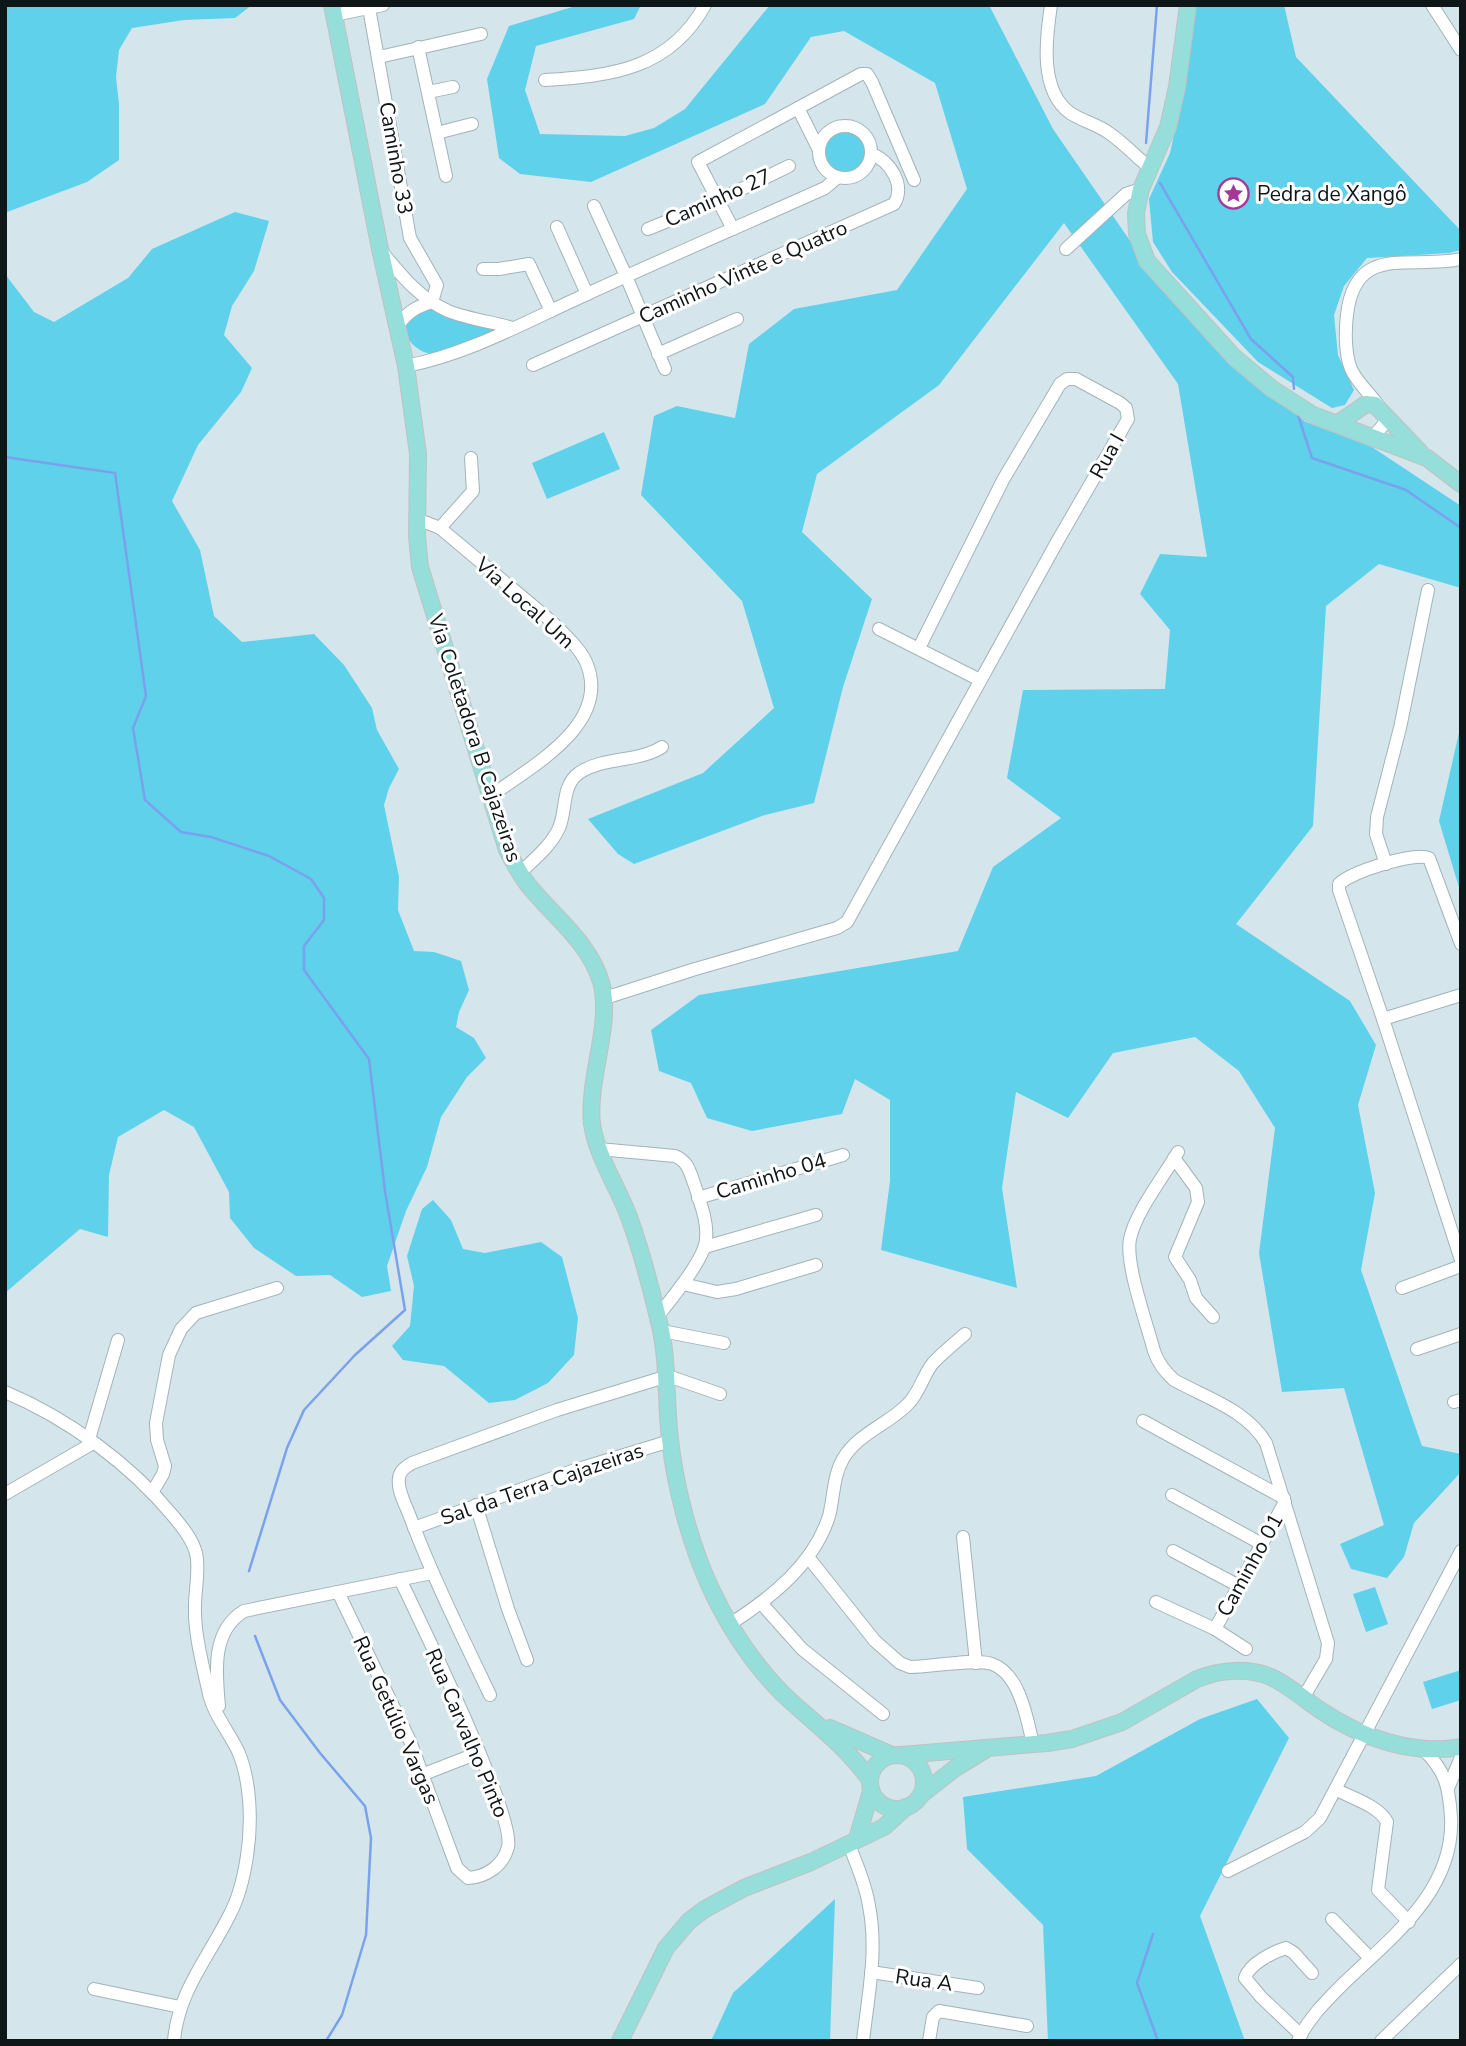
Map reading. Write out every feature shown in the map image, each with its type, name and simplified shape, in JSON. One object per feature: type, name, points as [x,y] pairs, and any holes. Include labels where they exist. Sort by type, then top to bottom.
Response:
[{"type":"main road","points":[[1188,5],[1168,127],[1141,189],[1136,213],[1141,248],[1147,261],[1234,357],[1271,388],[1313,415],[1427,458]]},
{"type":"main road","name":"Via Coletadora B Cajazeiras","points":[[333,10],[406,366],[418,454],[418,551],[424,582],[507,850],[520,873],[586,950],[598,973],[605,998],[592,1110],[599,1149],[628,1214],[660,1324],[668,1376],[670,1441],[683,1504],[701,1566],[750,1657],[767,1677],[849,1753],[871,1786]]},
{"type":"main road","points":[[1337,424],[1370,403],[1381,409],[1427,458],[1461,484]]},
{"type":"main road","points":[[853,1841],[877,1764],[897,1755],[1072,1739],[1122,1722],[1211,1673],[1238,1671],[1270,1677],[1344,1725],[1366,1734],[1424,1750],[1461,1747]]},
{"type":"main road","name":"Via Coletadora B Cajazeiras","points":[[812,1718],[848,1737],[897,1755]]},
{"type":"main road","points":[[620,2041],[666,1948],[689,1921],[744,1888],[811,1862],[884,1827],[921,1794],[988,1748]]},
{"type":"main road","points":[[897,1755],[911,1759],[918,1766],[923,1775],[921,1794]]},
{"type":"main road","points":[[871,1786],[882,1804],[898,1809],[906,1807]]},
{"type":"street","points":[[333,10],[383,5]]},
{"type":"street","points":[[545,80],[624,70],[646,63],[667,51],[682,38],[696,22],[705,5]]},
{"type":"street","points":[[1051,5],[1047,44],[1049,72],[1055,93],[1072,114],[1106,131],[1150,168]]},
{"type":"street","points":[[1432,5],[1461,50]]},
{"type":"street","name":"Caminho 33","points":[[369,8],[410,238],[437,285],[432,302]]},
{"type":"street","points":[[379,57],[481,34]]},
{"type":"street","points":[[418,47],[446,176]]},
{"type":"street","points":[[733,229],[698,162],[856,77],[867,74],[914,180]]},
{"type":"street","points":[[428,92],[453,87]]},
{"type":"street","points":[[798,108],[818,148],[825,170],[838,177],[856,176],[869,162],[871,153],[870,143],[864,134],[845,125],[834,127],[825,133],[818,148]]},
{"type":"street","points":[[437,133],[472,124]]},
{"type":"street","name":"Caminho Vinte e Quatro","points":[[533,365],[894,204],[899,191],[894,176],[884,161],[871,153]]},
{"type":"street","name":"Caminho 27","points":[[648,229],[719,200],[789,166]]},
{"type":"street","points":[[406,366],[430,362],[496,337],[825,188],[838,177]]},
{"type":"street","points":[[1066,249],[1126,194],[1141,189]]},
{"type":"street","points":[[594,206],[665,369]]},
{"type":"street","points":[[557,227],[587,294]]},
{"type":"street","points":[[380,249],[406,281],[432,302],[449,311],[513,328]]},
{"type":"street","points":[[1357,380],[1381,409],[1385,423],[1367,435],[1358,418],[1361,392],[1350,367],[1346,323],[1349,299],[1362,276],[1377,265],[1461,259]]},
{"type":"street","points":[[483,269],[510,268],[525,264],[530,266],[551,311]]},
{"type":"street","points":[[398,324],[415,307],[432,302]]},
{"type":"street","points":[[658,354],[737,319]]},
{"type":"street","name":"Rua I","points":[[605,998],[842,925],[851,917],[980,680],[1128,419],[1126,408],[1121,403],[1076,379],[1071,378],[1060,384],[1003,480],[919,648]]},
{"type":"street","points":[[440,528],[472,491],[471,458]]},
{"type":"street","name":"Via Local Um","points":[[417,519],[440,528],[568,637],[586,662],[591,681],[591,700],[571,735],[491,796]]},
{"type":"street","points":[[1385,864],[1376,834],[1377,817],[1400,728],[1428,590]]},
{"type":"street","points":[[879,629],[980,680]]},
{"type":"street","points":[[520,873],[549,844],[560,827],[570,782],[580,773],[603,762],[641,757],[662,747]]},
{"type":"street","points":[[1461,944],[1429,858],[1418,856],[1385,864],[1348,877],[1339,884],[1461,1260]]},
{"type":"street","points":[[1383,1018],[1461,995]]},
{"type":"street","points":[[599,1149],[675,1156],[689,1167],[706,1229],[705,1247],[660,1324],[724,1343]]},
{"type":"street","name":"Caminho 04","points":[[698,1198],[843,1155]]},
{"type":"street","points":[[1213,1317],[1196,1298],[1175,1257],[1198,1202],[1196,1188],[1176,1155],[1135,1222],[1129,1250],[1157,1360],[1174,1380],[1241,1415],[1251,1423],[1266,1444],[1328,1643],[1326,1659],[1303,1698]]},
{"type":"street","points":[[705,1247],[816,1216]]},
{"type":"street","points":[[683,1284],[718,1292],[816,1265]]},
{"type":"street","points":[[1402,1288],[1461,1266]]},
{"type":"street","points":[[153,1491],[163,1474],[164,1466],[156,1423],[169,1354],[181,1329],[196,1313],[277,1288]]},
{"type":"street","points":[[730,1624],[761,1603],[808,1557],[824,1529],[836,1475],[844,1457],[868,1434],[909,1403],[933,1364],[965,1334]]},
{"type":"street","points":[[1417,1349],[1461,1334]]},
{"type":"street","points":[[5,1494],[91,1441],[118,1340]]},
{"type":"street","points":[[490,1695],[432,1573],[414,1528],[399,1485],[399,1476],[403,1469],[412,1463],[557,1410],[668,1376],[720,1394]]},
{"type":"street","points":[[5,1392],[52,1415],[91,1441],[153,1491],[187,1533],[197,1555],[196,1626],[210,1698],[238,1752],[243,1769],[249,1805],[248,1848],[234,1905],[191,1980],[180,2007],[174,2041]]},
{"type":"street","points":[[1143,1421],[1285,1500]]},
{"type":"street","name":"Sal da Terra Cajazeiras","points":[[414,1528],[575,1470],[670,1441]]},
{"type":"street","points":[[1172,1495],[1262,1545]]},
{"type":"street","name":"Caminho 01","points":[[1215,1629],[1285,1500]]},
{"type":"street","points":[[476,1505],[508,1609],[527,1660]]},
{"type":"street","points":[[963,1537],[976,1663]]},
{"type":"street","points":[[1173,1550],[1239,1586]]},
{"type":"street","points":[[1228,1871],[1305,1832],[1320,1818],[1461,1551]]},
{"type":"street","points":[[808,1557],[876,1641],[900,1663],[918,1667],[992,1664],[1006,1675],[1024,1704],[1033,1744]]},
{"type":"street","points":[[220,1720],[216,1660],[225,1630],[236,1615],[255,1607],[432,1573]]},
{"type":"street","name":"Rua Carvalho Pinto","points":[[400,1580],[468,1726],[505,1819],[508,1847],[502,1860],[491,1871],[468,1878],[457,1868],[450,1850]]},
{"type":"street","name":"Rua Getúlio Vargas","points":[[338,1592],[424,1774],[450,1850]]},
{"type":"street","points":[[1156,1602],[1215,1629],[1246,1650]]},
{"type":"street","points":[[761,1603],[802,1649],[883,1714]]},
{"type":"street","points":[[1312,1973],[1286,1948],[1249,1969],[1245,1978],[1299,2038],[1314,2015],[1409,1922],[1437,1882],[1456,1835],[1449,1786],[1424,1750]]},
{"type":"street","points":[[424,1774],[478,1753]]},
{"type":"street","points":[[1449,1786],[1461,1757]]},
{"type":"street","points":[[1337,1790],[1376,1810],[1385,1818],[1387,1822],[1378,1890],[1409,1922]]},
{"type":"street","points":[[853,1841],[869,1902],[872,1940],[864,2041]]},
{"type":"street","points":[[1332,1919],[1370,1958]]},
{"type":"street","points":[[1386,2036],[1461,1964]]},
{"type":"street","name":"Rua A","points":[[871,1972],[978,1988]]},
{"type":"street","points":[[94,1989],[180,2007]]},
{"type":"street","points":[[929,2041],[933,2017],[939,2011],[1027,2026]]},
{"type":"shaded area","points":[[5,5],[252,5],[235,18],[184,20],[132,28],[119,50],[116,77],[119,160],[87,182],[7,212],[5,216]]},
{"type":"shaded area","points":[[579,5],[641,5],[634,19],[536,46],[525,90],[540,134],[625,136],[654,128],[685,109],[770,5],[989,5],[1053,129],[1144,261],[1235,369],[1306,422],[1372,447],[1461,506],[1461,588],[1379,564],[1326,606],[1313,826],[1236,924],[1350,1001],[1376,1045],[1358,1105],[1375,1193],[1361,1270],[1422,1446],[1461,1454],[1461,1472],[1414,1523],[1404,1557],[1387,1578],[1351,1569],[1340,1544],[1384,1525],[1344,1388],[1282,1392],[1259,1253],[1275,1128],[1239,1071],[1195,1037],[1113,1053],[1068,1118],[1016,1092],[1002,1188],[1017,1288],[881,1250],[890,1181],[890,1100],[855,1079],[842,1114],[752,1131],[707,1118],[691,1083],[659,1071],[651,1030],[699,995],[958,951],[993,867],[1061,818],[1007,778],[1023,690],[1165,689],[1170,630],[1140,594],[1160,554],[1207,557],[1178,384],[1064,223],[939,385],[817,474],[802,532],[872,599],[843,687],[814,803],[765,815],[634,864],[618,854],[588,819],[703,773],[774,708],[742,601],[641,495],[654,416],[677,406],[735,418],[749,344],[794,309],[897,290],[967,189],[935,83],[844,31],[811,37],[765,104],[591,182],[520,174],[499,158],[487,79],[509,26]]},
{"type":"shaded area","points":[[1196,5],[1284,5],[1296,57],[1461,231],[1461,250],[1367,258],[1344,286],[1334,315],[1338,355],[1354,390],[1345,405],[1332,408],[1258,362],[1172,272],[1153,242],[1149,199],[1170,153],[1188,68]]},
{"type":"shaded area","points":[[844,131],[859,137],[865,152],[859,167],[844,173],[829,167],[823,152],[829,137]]},
{"type":"shaded area","points":[[235,212],[269,221],[254,271],[232,306],[224,335],[252,368],[241,392],[198,445],[172,501],[200,550],[214,616],[242,642],[314,634],[344,665],[372,708],[377,730],[399,769],[384,805],[399,877],[398,910],[414,951],[434,952],[461,961],[469,990],[459,1012],[456,1027],[474,1038],[486,1058],[467,1077],[441,1117],[427,1167],[406,1211],[387,1266],[391,1291],[362,1297],[330,1275],[296,1276],[254,1248],[230,1218],[229,1192],[194,1127],[164,1110],[118,1137],[109,1175],[108,1237],[80,1229],[5,1293],[5,274],[34,312],[54,322],[128,278],[152,249]]},
{"type":"shaded area","points":[[433,306],[498,330],[433,354],[426,353],[409,340],[406,334],[407,321],[417,312]]},
{"type":"shaded area","points":[[604,432],[620,469],[547,499],[532,463]]},
{"type":"shaded area","points":[[1461,724],[1461,894],[1439,821]]},
{"type":"shaded area","points":[[433,1200],[451,1220],[463,1249],[485,1253],[541,1242],[562,1257],[578,1318],[574,1355],[548,1383],[515,1400],[489,1403],[444,1366],[403,1360],[392,1346],[410,1326],[414,1286],[407,1256],[422,1209]]},
{"type":"shaded area","points":[[1375,1587],[1388,1624],[1366,1632],[1353,1594]]},
{"type":"shaded area","points":[[1461,1670],[1461,1700],[1432,1709],[1423,1682]]},
{"type":"shaded area","points":[[1257,1699],[1289,1738],[1200,1916],[1245,2041],[1048,2041],[1043,1925],[967,1849],[963,1797],[1096,1776],[1200,1719]]},
{"type":"shaded area","points":[[835,1899],[830,2041],[711,2041],[733,1993]]},
{"type":"waterway","points":[[1146,143],[1157,5]]},
{"type":"waterway","points":[[1160,183],[1251,339],[1293,377],[1294,389]]},
{"type":"waterway","points":[[1297,412],[1312,458],[1406,490],[1461,528]]},
{"type":"waterway","points":[[5,457],[115,473],[146,696],[133,728],[145,800],[181,832],[211,837],[269,856],[311,879],[324,898],[324,920],[304,946],[304,970],[369,1059],[385,1191],[405,1310],[355,1355],[304,1410],[287,1448],[249,1571]]},
{"type":"waterway","points":[[255,1636],[280,1700],[365,1806],[371,1838],[366,1935],[342,2015],[326,2041]]},
{"type":"waterway","points":[[1153,1934],[1137,1983],[1158,2041]]},
{"type":"place","name":"Pedra de Xangô","points":[[1234,194]]}]
